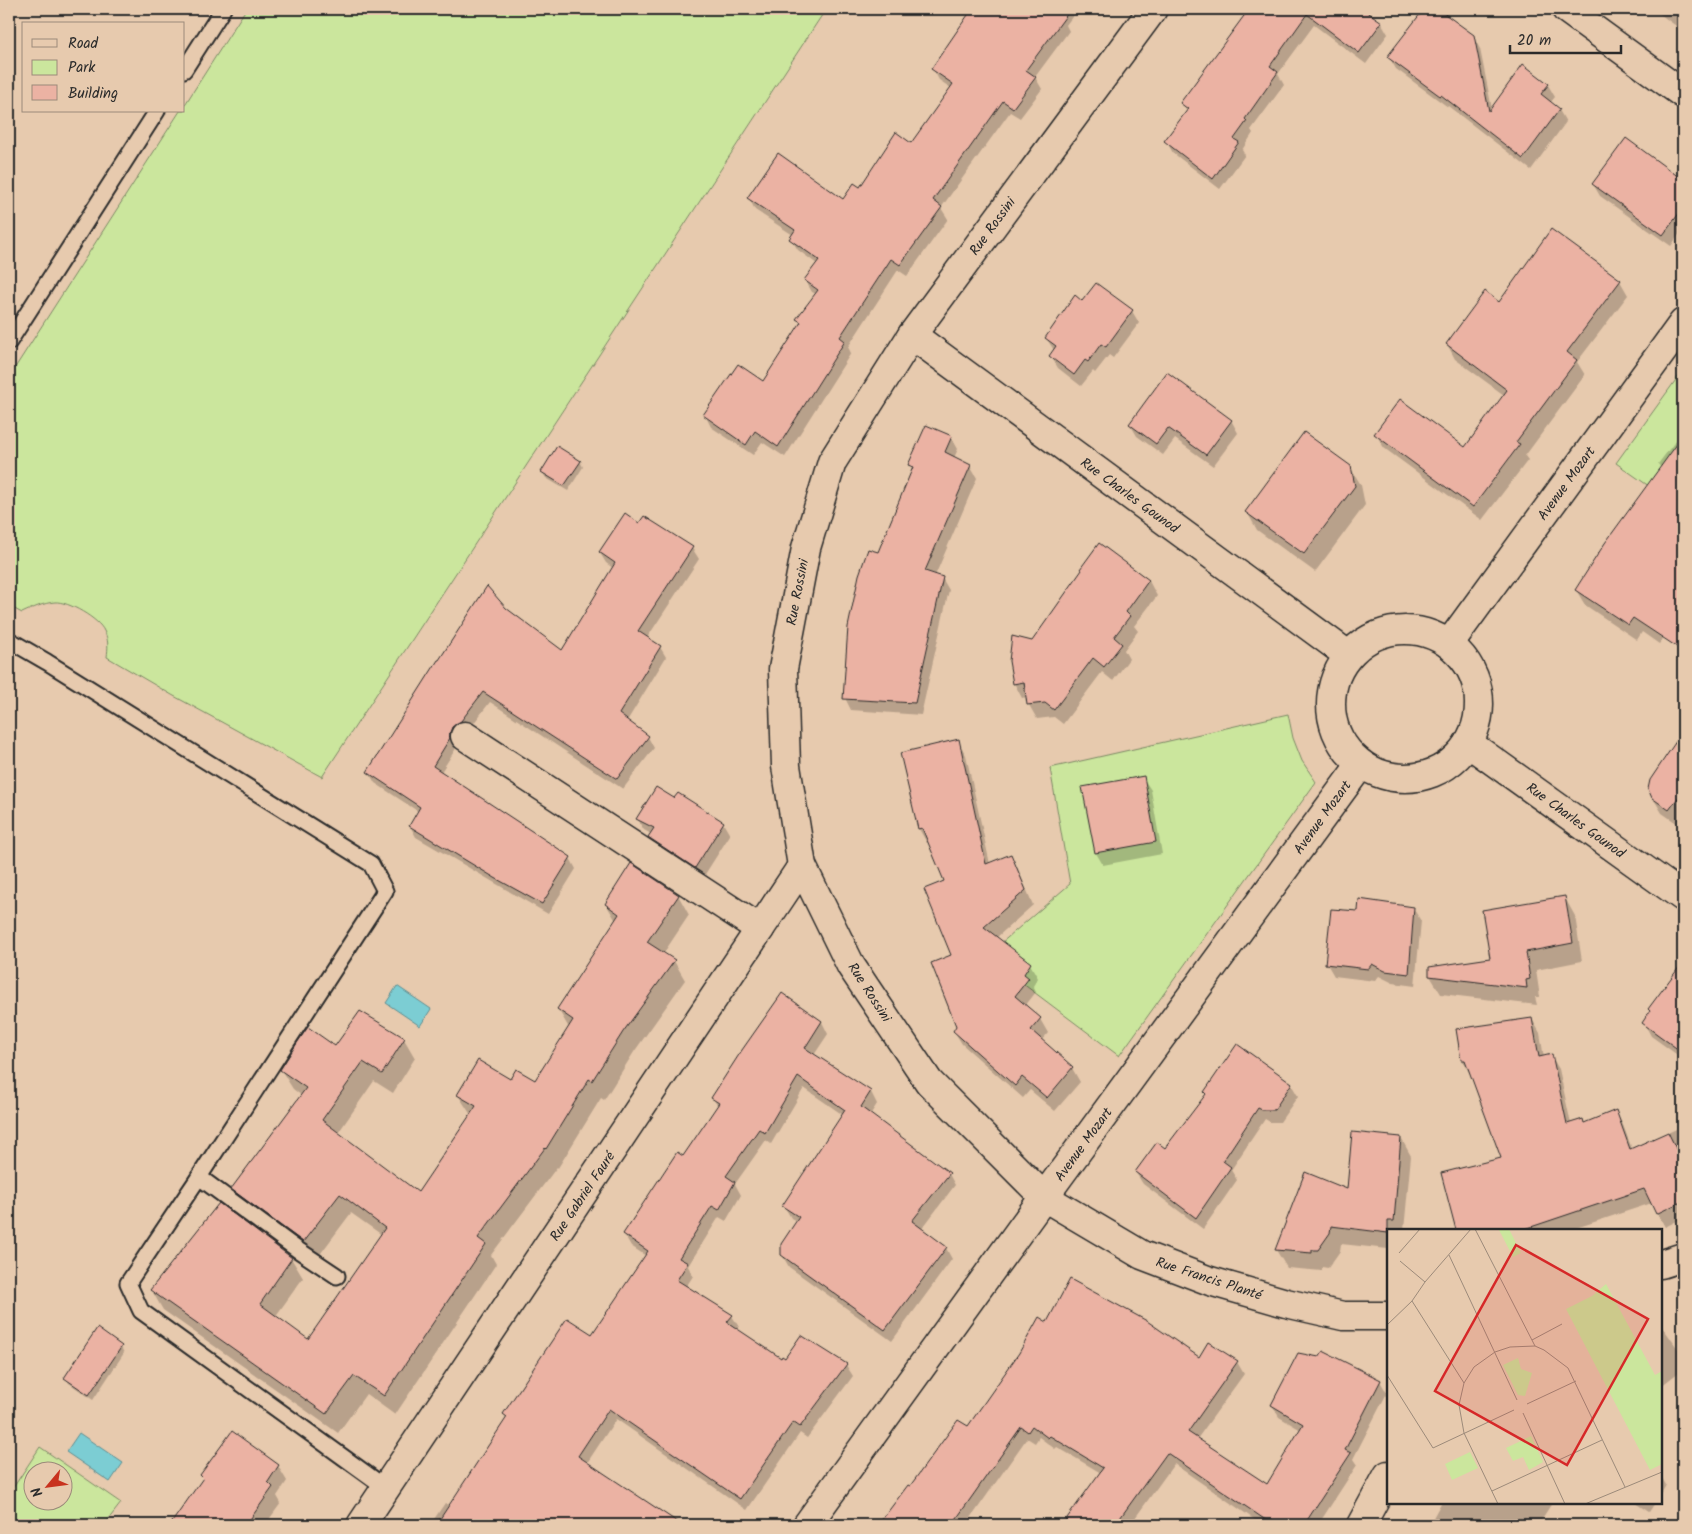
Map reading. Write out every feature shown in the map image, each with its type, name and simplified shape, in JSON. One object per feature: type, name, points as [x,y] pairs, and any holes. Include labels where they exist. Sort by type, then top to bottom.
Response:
[{"type":"street","name":"Rue Rossini","points":[[1044,1197],[929,1082],[851,966],[802,866],[786,766],[783,669],[806,548],[832,462],[912,335],[1153,9]]},
{"type":"street","points":[[1566,9],[1683,94]]},
{"type":"street","name":"Avenue Mozart","points":[[1449,644],[1683,323]]},
{"type":"street","name":"Rue Charles Gounod","points":[[912,335],[1348,655]]},
{"type":"street","points":[[1408,629],[1430,633],[1449,644],[1465,660],[1475,679],[1479,701],[1477,723],[1468,743],[1452,762],[1432,774],[1407,779],[1383,776],[1361,764],[1344,747],[1333,725],[1330,700],[1335,676],[1348,655],[1365,640],[1385,632],[1408,629]]},
{"type":"street","points":[[465,736],[760,929]]},
{"type":"street","name":"Rue Charles Gounod","points":[[1468,743],[1683,897]]},
{"type":"street","name":"Avenue Mozart","points":[[807,1525],[1361,764]]},
{"type":"street","name":"Rue Gabriel Fauré","points":[[361,1525],[802,866]]},
{"type":"street","name":"Rue Francis Planté","points":[[1044,1197],[1142,1255],[1210,1281],[1286,1303],[1343,1316],[1387,1316]]},
{"type":"street","points":[[1662,1264],[1683,1257]]},
{"type":"street","points":[[1361,1525],[1387,1477]]},
{"type":"lane","points":[[185,68],[223,9]]},
{"type":"lane","points":[[9,342],[156,112]]},
{"type":"lane","points":[[9,640],[371,864],[385,890],[199,1177],[128,1282],[141,1311],[386,1488]]},
{"type":"lane","points":[[199,1177],[298,1250],[337,1276]]},
{"type":"green space","points":[[246,9],[826,9],[322,777],[172,695],[107,657],[106,634],[101,626],[90,616],[61,602],[42,605],[22,613],[9,606],[9,377],[179,112],[185,112],[185,104]]},
{"type":"green space","points":[[1683,370],[1683,510],[1616,463]]},
{"type":"green space","points":[[1288,714],[1293,738],[1302,761],[1316,782],[1119,1056],[986,956],[1070,884],[1050,768]]},
{"type":"green space","points":[[40,1447],[62,1462],[30,1462]]},
{"type":"green space","points":[[72,1469],[121,1503],[104,1525],[9,1525],[9,1494],[22,1474],[22,1512],[72,1512]]},
{"type":"water","points":[[397,986],[431,1009],[420,1026],[386,1003]]},
{"type":"water","points":[[79,1433],[123,1463],[110,1482],[66,1452]]},
{"type":"building","points":[[972,9],[1071,9],[1026,70],[1036,77],[1013,108],[1003,101],[933,200],[942,207],[900,265],[891,259],[840,337],[845,341],[778,447],[755,431],[746,445],[703,415],[738,364],[763,381],[801,322],[796,319],[818,290],[804,280],[819,260],[789,239],[795,230],[747,198],[778,153],[843,199],[854,183],[860,187],[896,132],[911,143],[953,84],[931,69]]},
{"type":"building","points":[[1249,9],[1363,9],[1382,22],[1359,53],[1307,14],[1270,66],[1278,72],[1245,119],[1247,121],[1234,139],[1239,142],[1213,179],[1164,141],[1188,109],[1180,103]]},
{"type":"building","points":[[1424,9],[1438,9],[1474,35],[1489,111],[1523,64],[1549,84],[1541,94],[1560,109],[1523,159],[1441,95],[1387,57]]},
{"type":"building","points":[[1626,138],[1683,180],[1683,208],[1663,235],[1592,184]]},
{"type":"building","points":[[1551,229],[1621,280],[1567,352],[1577,360],[1516,442],[1520,444],[1473,507],[1374,434],[1400,399],[1465,447],[1507,390],[1446,344],[1485,291],[1499,302]]},
{"type":"building","points":[[1096,283],[1133,310],[1106,347],[1101,344],[1088,362],[1085,360],[1074,375],[1049,356],[1056,346],[1045,338],[1075,295],[1082,301]]},
{"type":"building","points":[[1167,372],[1232,420],[1206,455],[1168,428],[1156,444],[1129,424]]},
{"type":"building","points":[[926,425],[952,436],[945,452],[971,465],[925,571],[943,577],[915,703],[843,699],[848,627],[859,575],[868,549],[878,552],[913,467],[908,465]]},
{"type":"building","points":[[1304,432],[1351,466],[1355,486],[1304,554],[1245,512]]},
{"type":"building","points":[[1683,436],[1683,651],[1633,618],[1628,625],[1575,590],[1605,543]]},
{"type":"building","points":[[557,446],[581,461],[564,486],[541,472]]},
{"type":"building","points":[[625,513],[639,523],[644,516],[693,547],[638,631],[661,646],[619,714],[649,736],[617,779],[483,692],[461,721],[452,727],[449,735],[450,738],[433,766],[571,857],[542,904],[409,826],[420,807],[367,772],[487,586],[506,608],[562,650],[615,563],[599,552]]},
{"type":"building","points":[[1099,543],[1149,580],[1126,612],[1130,616],[1114,637],[1122,644],[1104,667],[1093,658],[1054,710],[1045,703],[1027,705],[1024,682],[1013,684],[1009,661],[1012,636],[1032,641]]},
{"type":"building","points":[[1683,731],[1683,791],[1669,810],[1652,798],[1648,789],[1650,780]]},
{"type":"building","points":[[959,739],[986,864],[1011,854],[1026,890],[984,927],[1031,963],[1024,974],[1029,978],[1015,996],[1041,1018],[1031,1030],[1073,1067],[1047,1098],[1022,1077],[1015,1086],[953,1031],[956,1026],[931,963],[951,955],[924,889],[944,881],[922,828],[918,829],[900,753]]},
{"type":"building","points":[[1144,776],[1156,842],[1095,853],[1082,787]]},
{"type":"building","points":[[656,787],[674,798],[678,793],[724,822],[695,868],[648,837],[654,828],[636,819]]},
{"type":"building","points":[[631,863],[679,895],[647,942],[675,960],[623,1032],[592,1081],[589,1079],[546,1149],[478,1238],[486,1244],[384,1396],[354,1376],[326,1414],[150,1290],[219,1203],[292,1258],[260,1304],[308,1339],[385,1228],[340,1194],[303,1242],[231,1189],[306,1088],[280,1070],[297,1043],[308,1027],[335,1046],[360,1011],[405,1038],[382,1074],[363,1062],[322,1120],[418,1192],[476,1106],[457,1095],[478,1060],[510,1079],[516,1069],[535,1080],[573,1020],[557,1009],[619,914],[605,904]]},
{"type":"building","points":[[1565,896],[1573,943],[1526,952],[1530,979],[1526,980],[1527,988],[1429,976],[1429,967],[1490,958],[1482,910]]},
{"type":"building","points":[[1359,899],[1414,907],[1409,974],[1385,971],[1372,964],[1368,969],[1325,964],[1331,909],[1358,911]]},
{"type":"building","points":[[1683,962],[1683,1053],[1642,1023],[1650,1011],[1648,1009]]},
{"type":"building","points":[[782,993],[822,1021],[805,1048],[871,1091],[861,1107],[950,1173],[912,1221],[947,1247],[885,1330],[781,1255],[781,1244],[799,1217],[782,1206],[845,1110],[798,1077],[765,1133],[759,1129],[726,1176],[735,1182],[719,1210],[712,1206],[679,1258],[688,1263],[677,1280],[733,1315],[727,1322],[781,1358],[782,1356],[785,1358],[801,1335],[847,1364],[800,1427],[793,1422],[740,1499],[609,1409],[578,1456],[682,1525],[436,1525],[507,1417],[503,1414],[567,1318],[592,1334],[648,1251],[623,1234],[677,1152],[683,1156],[719,1103],[711,1098]]},
{"type":"building","points":[[1532,1018],[1539,1057],[1552,1054],[1567,1124],[1583,1119],[1584,1123],[1616,1110],[1630,1149],[1668,1132],[1683,1163],[1683,1201],[1656,1214],[1644,1189],[1525,1229],[1456,1229],[1441,1173],[1501,1158],[1465,1060],[1461,1060],[1456,1029]]},
{"type":"building","points":[[1237,1044],[1292,1083],[1274,1110],[1258,1108],[1223,1161],[1231,1167],[1196,1218],[1135,1172],[1157,1142],[1165,1148],[1206,1094],[1204,1092]]},
{"type":"building","points":[[1352,1132],[1401,1137],[1394,1221],[1388,1221],[1387,1233],[1331,1226],[1330,1233],[1318,1250],[1312,1250],[1312,1253],[1275,1250],[1305,1172],[1347,1189]]},
{"type":"building","points":[[1070,1279],[1147,1321],[1199,1357],[1208,1342],[1238,1361],[1188,1432],[1267,1484],[1303,1424],[1271,1405],[1298,1353],[1319,1357],[1323,1351],[1381,1380],[1345,1450],[1351,1453],[1304,1525],[1273,1525],[1167,1453],[1115,1525],[1062,1525],[1103,1468],[1050,1436],[1048,1438],[1032,1426],[1028,1432],[1021,1427],[952,1525],[878,1525],[908,1485],[910,1486],[958,1420],[968,1426],[1019,1353],[1039,1317],[1047,1322]]},
{"type":"building","points":[[97,1328],[122,1346],[89,1395],[64,1378]]},
{"type":"building","points":[[232,1431],[279,1465],[268,1482],[273,1487],[246,1525],[170,1525],[203,1478],[200,1475]]}]
